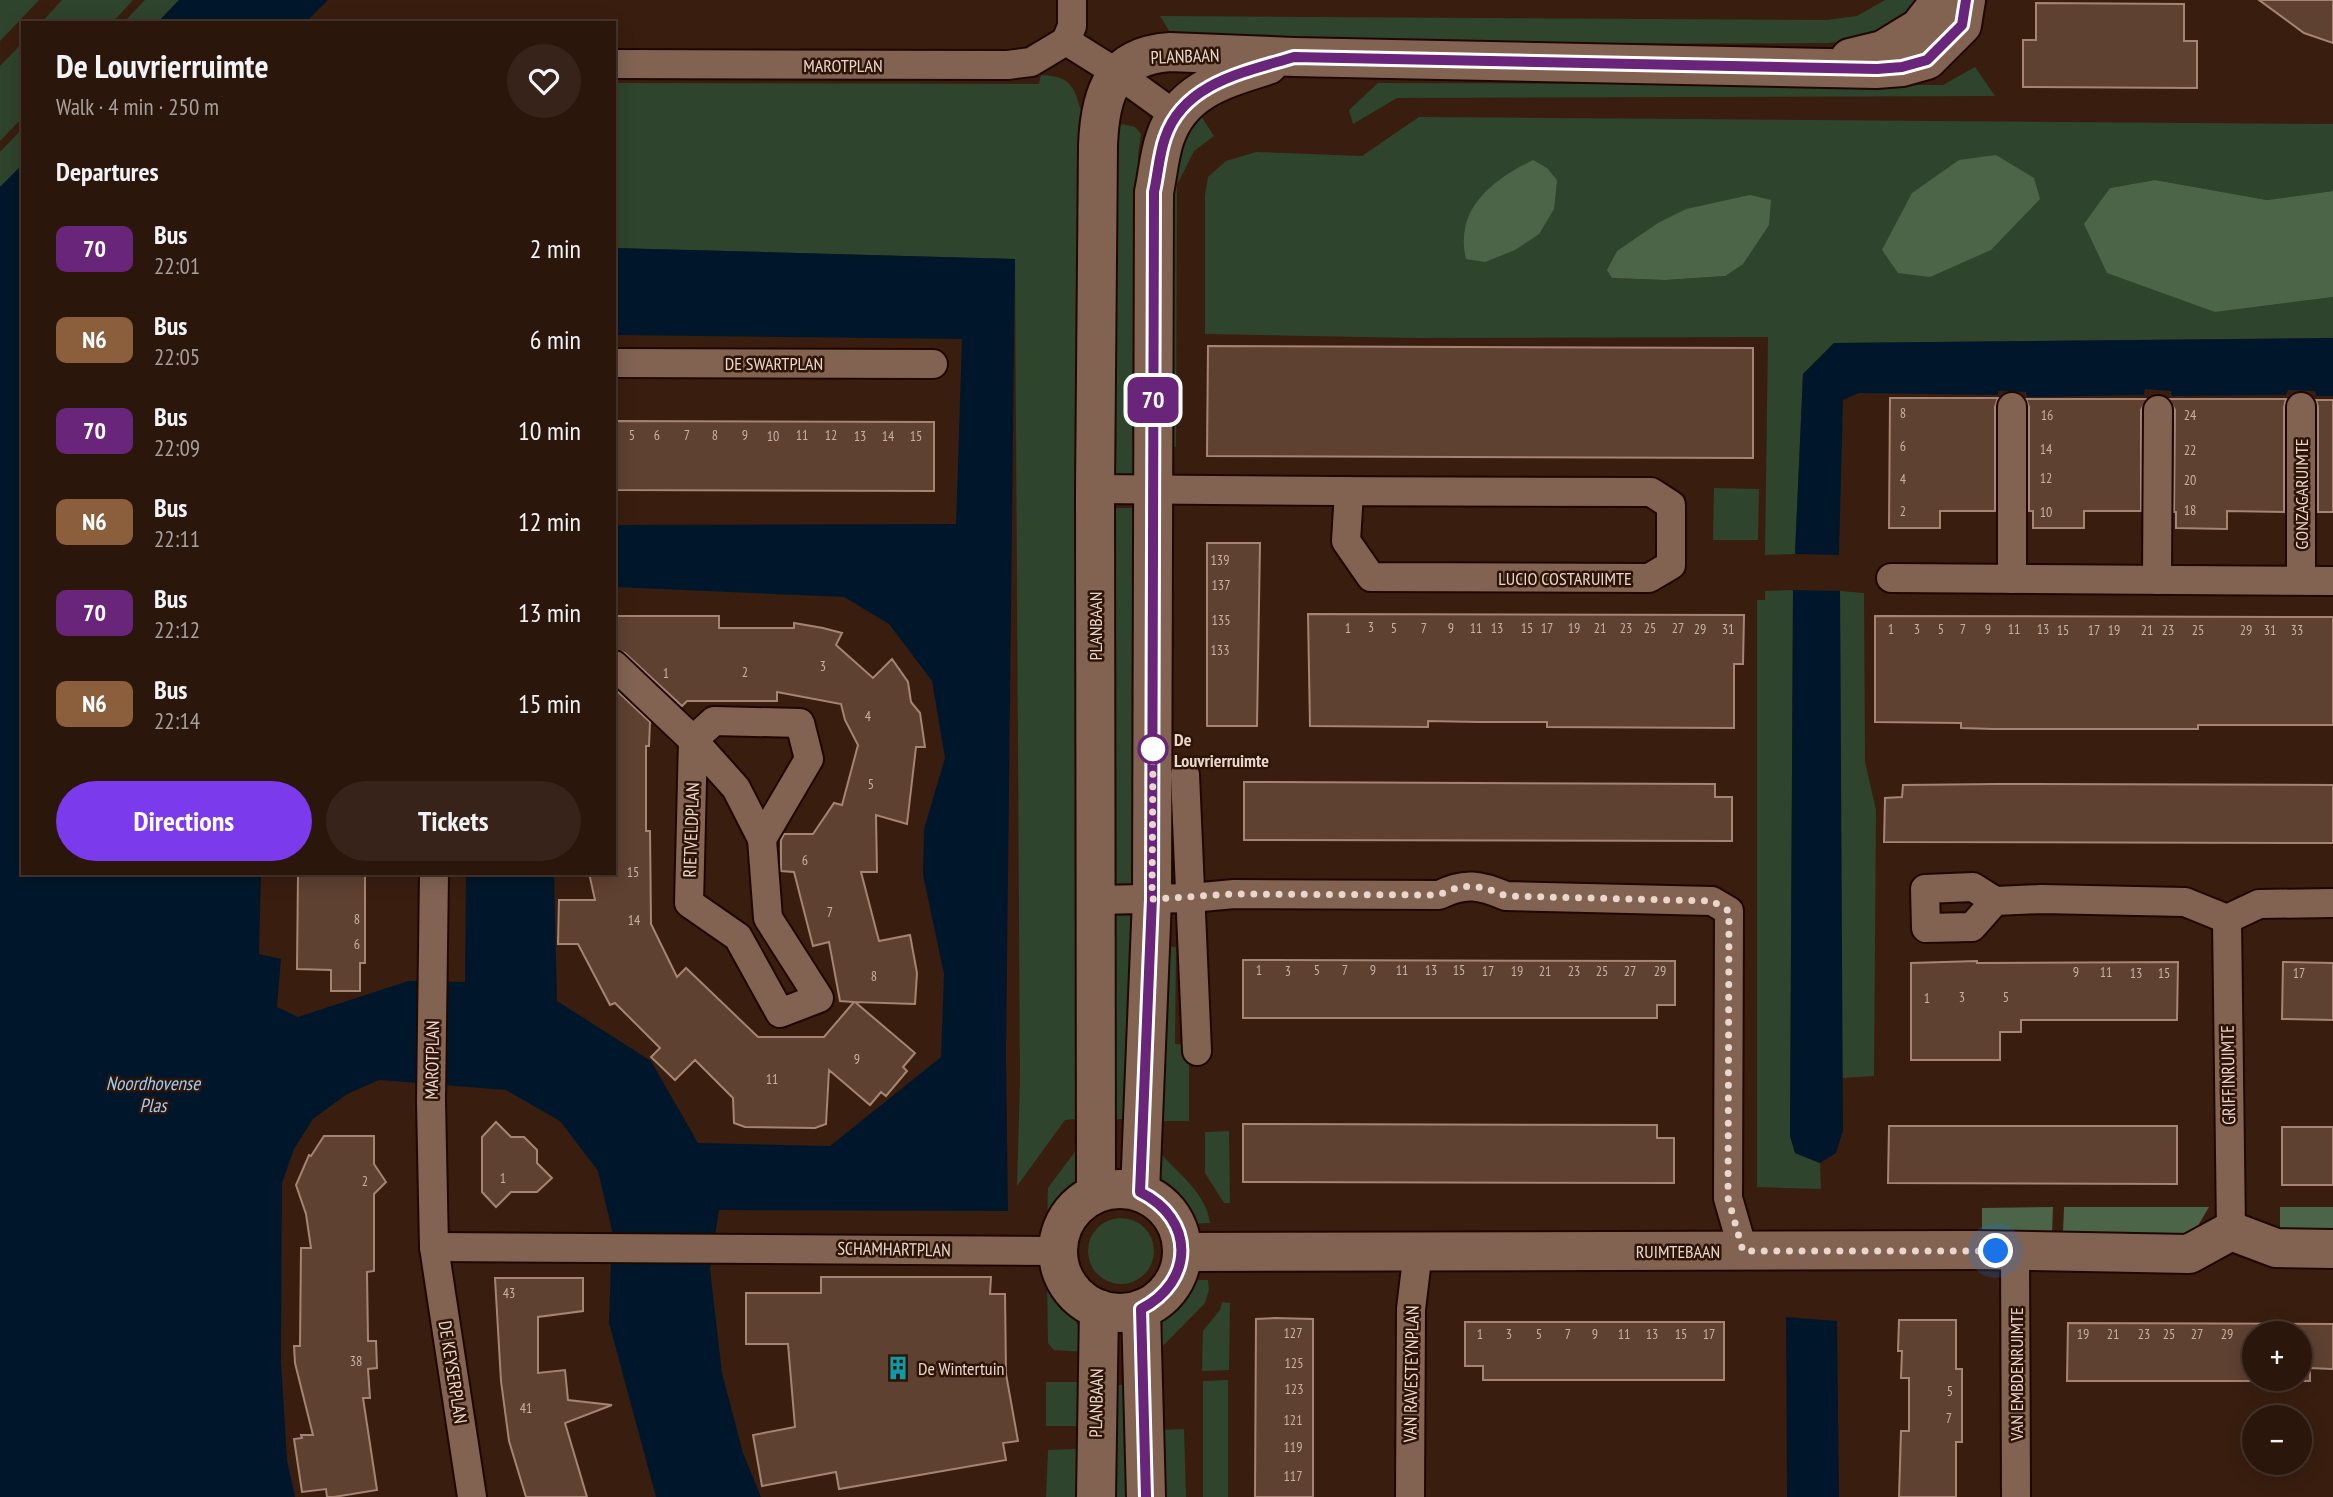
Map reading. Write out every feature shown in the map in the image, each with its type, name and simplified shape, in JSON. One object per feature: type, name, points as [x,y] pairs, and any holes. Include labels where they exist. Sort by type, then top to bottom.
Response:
[{"type":"street","points":[[1072,0],[1072,26],[1066,41],[1117,73],[1175,116]]},
{"type":"street","points":[[1817,66],[1883,50],[1919,28],[1941,0]]},
{"type":"street","points":[[1294,57],[1902,67],[1927,60],[1962,25],[1966,0]]},
{"type":"street","name":"MAROTPLAN","points":[[616,64],[1008,65],[1031,62],[1066,41]]},
{"type":"street","name":"PLANBAAN","points":[[1096,1193],[1095,489],[1099,116],[1117,73],[1138,58],[1170,52],[1294,57]]},
{"type":"street","name":"PLANBAAN","points":[[1140,1192],[1152,899],[1154,192],[1165,138],[1175,116],[1196,93],[1225,79],[1294,57]]},
{"type":"street","name":"DE SWARTPLAN","points":[[616,363],[933,364]]},
{"type":"street","points":[[2012,407],[2012,579]]},
{"type":"street","name":"GONZAGARUIMTE","points":[[2301,407],[2301,580]]},
{"type":"street","points":[[2157,580],[2158,410]]},
{"type":"street","name":"LUCIO COSTARUIMTE","points":[[1095,489],[1651,492],[1671,505],[1671,565],[1649,578],[1371,577],[1346,541],[1349,492]]},
{"type":"street","points":[[1891,579],[2333,581]]},
{"type":"street","name":"RIETVELDPLAN","points":[[616,667],[693,740],[736,788],[762,839],[768,918],[819,998],[780,1013],[738,937],[689,902],[693,740]]},
{"type":"street","points":[[693,740],[714,721],[800,723],[809,759],[762,839]]},
{"type":"street","points":[[1185,775],[1197,1051]]},
{"type":"street","name":"MAROTPLAN","points":[[434,875],[431,1102],[434,1247]]},
{"type":"street","points":[[1096,900],[1191,898],[1234,894],[1439,895],[1456,887],[1484,887],[1506,896],[1712,901],[1729,911],[1728,1198],[1743,1251]]},
{"type":"street","points":[[1995,901],[2041,899],[2185,902],[2227,919],[2259,904],[2333,903]]},
{"type":"street","points":[[738,937],[768,918]]},
{"type":"street","name":"GRIFFINRUIMTE","points":[[2227,919],[2231,1231]]},
{"type":"street","points":[[1111,1189],[1140,1192],[1154,1199],[1171,1216],[1180,1237],[1180,1267],[1166,1293],[1141,1309],[1112,1312],[1098,1309],[1085,1302],[1065,1280],[1058,1251],[1061,1233],[1069,1216],[1081,1203],[1096,1193],[1111,1189]]},
{"type":"street","points":[[2231,1231],[2276,1248],[2333,1249]]},
{"type":"street","name":"RUIMTEBAAN","points":[[1182,1252],[2015,1251],[2189,1254],[2231,1231]]},
{"type":"street","name":"SCHAMHARTPLAN","points":[[434,1247],[1058,1251]]},
{"type":"street","name":"DE KEYSERPLAN","points":[[434,1247],[472,1497]]},
{"type":"street","name":"VAN RAVESTEYNPLAN","points":[[1410,1497],[1410,1308],[1418,1251]]},
{"type":"street","name":"VAN EMBDENRUIMTE","points":[[2015,1251],[2017,1497]]},
{"type":"street","name":"PLANBAAN","points":[[1096,1497],[1098,1309]]},
{"type":"street","points":[[1141,1309],[1146,1497]]},
{"type":"green space","points":[[0,0],[39,0],[0,41]]},
{"type":"green space","points":[[62,0],[133,0],[114,21],[43,21]]},
{"type":"green space","points":[[145,0],[179,0],[159,21],[125,21]]},
{"type":"green space","points":[[1885,0],[1917,0],[1902,20],[1863,39],[1828,43],[1178,45],[1160,16],[1827,20],[1857,16]]},
{"type":"green space","points":[[21,44],[21,119],[0,141],[0,66]]},
{"type":"green space","points":[[1975,67],[1995,96],[1397,98],[1353,124],[1349,110],[1378,83],[1943,85]]},
{"type":"green space","points":[[1041,75],[1059,78],[1070,84],[1082,113],[1083,1118],[1065,1120],[1017,1186],[1020,1083],[1015,259],[616,248],[616,83],[1039,84]]},
{"type":"green space","points":[[1197,110],[1214,136],[1194,151],[1177,185],[1176,447],[1161,447],[1164,168]]},
{"type":"green space","points":[[1419,117],[2333,124],[2333,191],[2267,200],[2155,180],[2110,188],[2214,312],[2333,297],[2333,338],[1834,343],[1803,374],[1795,554],[1765,555],[1768,337],[1415,338],[1205,334],[1205,195],[1208,177],[1226,161],[1256,152],[1362,156]],"holes":[[[1686,209],[1725,276],[1665,280],[1612,278],[1608,270],[1617,251]]]},
{"type":"green space","points":[[1123,124],[1135,127],[1141,134],[1138,156],[1136,477],[1116,477],[1108,466],[1113,129]]},
{"type":"green space","points":[[21,130],[21,166],[0,187],[0,152]]},
{"type":"green space","points":[[1996,155],[2034,178],[2040,199],[1991,250],[1930,277],[1898,273],[1882,250],[1912,193],[1959,160]]},
{"type":"green space","points":[[1533,160],[1547,168],[1557,180],[1554,209],[1539,234],[1515,250],[1485,262],[1466,259],[1464,241],[1471,211],[1491,187]]},
{"type":"green space","points":[[2155,180],[2267,200],[2333,191],[2333,297],[2215,312],[2107,273],[2084,224],[2110,188]]},
{"type":"green space","points":[[1750,195],[1771,200],[1769,225],[1743,264],[1725,276],[1665,280],[1612,278],[1607,270],[1617,251],[1658,223],[1686,209]]},
{"type":"green space","points":[[1714,488],[1759,489],[1758,540],[1713,540]]},
{"type":"green space","points":[[1117,508],[1137,508],[1135,884],[1117,886],[1105,874],[1107,521]]},
{"type":"green space","points":[[1793,590],[1790,1136],[1795,1153],[1820,1163],[1821,1189],[1757,1187],[1757,600],[1765,600],[1765,591]]},
{"type":"green space","points":[[1840,591],[1864,593],[1865,762],[1876,810],[1874,1076],[1842,1078]]},
{"type":"green space","points":[[1116,915],[1138,916],[1131,1119],[1109,1119],[1106,925]]},
{"type":"green space","points":[[1161,946],[1176,947],[1175,1044],[1189,1045],[1189,1121],[1157,1121]]},
{"type":"green space","points":[[1229,1131],[1230,1203],[1224,1203],[1205,1173],[1205,1132]]},
{"type":"green space","points":[[1077,1149],[1078,1182],[1060,1204],[1050,1225],[1047,1224],[1048,1188]]},
{"type":"green space","points":[[1158,1151],[1197,1193],[1208,1212],[1210,1223],[1189,1224],[1158,1177]]},
{"type":"green space","points":[[2053,1207],[2052,1234],[1982,1234],[1982,1208]]},
{"type":"green space","points":[[2064,1207],[2209,1207],[2193,1234],[2063,1233]]},
{"type":"green space","points":[[2280,1207],[2333,1207],[2333,1235],[2280,1235]]},
{"type":"green space","points":[[1121,1218],[1134,1221],[1144,1228],[1151,1238],[1154,1251],[1151,1264],[1144,1274],[1134,1281],[1121,1284],[1108,1281],[1098,1274],[1091,1264],[1088,1251],[1091,1238],[1098,1228],[1108,1221]]},
{"type":"green space","points":[[1049,1277],[1080,1329],[1086,1352],[1054,1350],[1048,1343]]},
{"type":"green space","points":[[1189,1280],[1208,1280],[1209,1290],[1205,1303],[1159,1350],[1158,1327]]},
{"type":"green space","points":[[1222,1302],[1230,1303],[1229,1370],[1202,1371],[1203,1331],[1220,1310]]},
{"type":"green space","points":[[1228,1380],[1228,1497],[1203,1497],[1203,1381]]},
{"type":"green space","points":[[1046,1382],[1080,1382],[1076,1426],[1046,1426]]},
{"type":"green space","points":[[1109,1385],[1129,1385],[1132,1497],[1105,1497]]},
{"type":"green space","points":[[1184,1429],[1186,1497],[1159,1497],[1159,1430]]},
{"type":"green space","points":[[1076,1449],[1076,1497],[1046,1497],[1048,1450]]},
{"type":"water","points":[[179,0],[328,0],[307,21],[159,21]]},
{"type":"water","name":"Noordhovense Plas","points":[[21,166],[21,875],[261,875],[259,954],[281,959],[277,1007],[298,1017],[408,981],[465,982],[466,875],[554,875],[557,1001],[651,1061],[698,1143],[830,1146],[941,1057],[944,974],[923,875],[924,829],[945,758],[932,681],[889,624],[844,597],[616,587],[616,525],[956,524],[962,339],[616,335],[616,248],[1015,259],[1006,1055],[1008,1211],[719,1210],[710,1269],[722,1373],[743,1453],[761,1497],[656,1497],[609,1323],[612,1230],[598,1171],[560,1121],[506,1090],[379,1080],[347,1094],[313,1119],[294,1149],[282,1183],[281,1360],[287,1460],[295,1497],[0,1497],[0,187]]},
{"type":"water","points":[[2333,338],[2333,396],[2316,396],[2315,391],[2288,390],[2286,395],[2172,396],[2171,391],[2145,389],[2144,395],[2027,397],[2026,392],[1998,391],[1998,395],[1859,393],[1843,400],[1839,555],[1795,554],[1803,374],[1834,343]]},
{"type":"water","points":[[1793,590],[1840,591],[1843,1131],[1836,1153],[1820,1163],[1795,1153],[1790,1136]]},
{"type":"water","points":[[1786,1317],[1837,1321],[1839,1497],[1787,1497]]},
{"type":"building","points":[[2259,0],[2333,0],[2333,43],[2304,33]]},
{"type":"building","points":[[2036,3],[2184,4],[2184,41],[2197,41],[2197,88],[2023,87],[2023,40],[2036,40]]},
{"type":"building","points":[[1208,346],[1753,348],[1753,458],[1207,456]]},
{"type":"building","points":[[1890,398],[1998,398],[1995,407],[1995,511],[1940,511],[1940,528],[1889,528]]},
{"type":"building","points":[[2026,399],[2147,399],[2141,410],[2141,511],[2084,511],[2084,528],[2033,528],[2033,511],[2029,511],[2029,407]]},
{"type":"building","points":[[2169,399],[2286,399],[2284,512],[2227,511],[2227,529],[2176,528],[2175,410]]},
{"type":"building","points":[[2316,400],[2333,400],[2333,512],[2318,512]]},
{"type":"building","points":[[616,421],[934,422],[934,491],[616,490]]},
{"type":"building","points":[[1207,543],[1260,543],[1257,726],[1207,726]]},
{"type":"building","points":[[1308,614],[1744,615],[1743,664],[1734,664],[1734,728],[1547,727],[1547,722],[1428,721],[1428,727],[1310,726]]},
{"type":"building","points":[[616,616],[719,616],[719,628],[794,628],[794,623],[842,633],[836,645],[873,678],[892,659],[908,682],[911,702],[920,713],[925,747],[916,747],[907,824],[876,815],[877,872],[861,872],[879,941],[910,935],[917,973],[915,1004],[855,1002],[915,1053],[903,1067],[907,1071],[886,1096],[881,1092],[870,1105],[829,1070],[826,1124],[815,1128],[745,1127],[734,1123],[733,1098],[695,1060],[675,1080],[651,1057],[660,1048],[615,1003],[610,1005],[578,944],[558,944],[559,900],[595,900],[589,875],[616,875],[616,690],[650,722],[649,746],[646,746],[646,831],[650,831],[651,924],[677,977],[686,968],[758,1037],[824,1037],[854,1002],[840,1001],[829,942],[813,946],[794,872],[781,871],[781,840],[784,834],[813,834],[834,803],[842,805],[858,745],[845,720],[841,704],[777,692],[777,701],[687,701],[682,706],[625,653],[616,650]]},
{"type":"building","points":[[1875,616],[2333,617],[2333,725],[2198,725],[2198,729],[1994,729],[1961,728],[1961,723],[1875,722]]},
{"type":"building","points":[[1244,782],[1715,784],[1715,797],[1732,797],[1732,841],[1244,840]]},
{"type":"building","points":[[1903,785],[2333,785],[2333,843],[1884,842],[1885,798],[1902,797]]},
{"type":"building","points":[[298,875],[365,875],[365,963],[360,963],[360,991],[331,991],[331,970],[297,969]]},
{"type":"building","points":[[1243,960],[1675,961],[1675,1005],[1657,1005],[1657,1018],[1243,1018]]},
{"type":"building","points":[[2178,962],[2177,1020],[2021,1020],[2021,1032],[2000,1032],[2000,1060],[1911,1060],[1911,963]]},
{"type":"building","points":[[2283,962],[2333,963],[2333,1020],[2282,1019]]},
{"type":"building","points":[[496,1122],[511,1137],[524,1137],[537,1150],[537,1163],[552,1178],[537,1192],[511,1192],[496,1207],[482,1192],[482,1137]]},
{"type":"building","points":[[1243,1124],[1657,1125],[1657,1138],[1674,1138],[1674,1183],[1243,1182]]},
{"type":"building","points":[[1889,1126],[2177,1126],[2177,1184],[1888,1183]]},
{"type":"building","points":[[2282,1127],[2333,1127],[2333,1185],[2282,1185]]},
{"type":"building","points":[[324,1136],[374,1136],[374,1164],[386,1182],[374,1194],[374,1271],[367,1272],[368,1341],[376,1341],[377,1368],[368,1369],[370,1398],[363,1398],[377,1490],[334,1497],[327,1497],[326,1489],[302,1492],[294,1439],[302,1438],[301,1435],[313,1435],[295,1363],[294,1346],[300,1346],[301,1248],[311,1248],[306,1214],[296,1185],[309,1155],[311,1156]]},
{"type":"building","name":"De Wintertuin","points":[[821,1277],[991,1277],[990,1294],[1005,1294],[1006,1374],[1018,1441],[1003,1443],[1006,1460],[839,1489],[836,1472],[762,1486],[753,1435],[795,1427],[788,1344],[746,1344],[746,1293],[821,1293]]},
{"type":"building","points":[[495,1278],[583,1278],[583,1311],[538,1317],[538,1373],[565,1370],[568,1400],[612,1405],[565,1423],[587,1497],[526,1497],[509,1441],[501,1381]]},
{"type":"building","points":[[1256,1319],[1313,1319],[1313,1497],[1255,1497]]},
{"type":"building","points":[[1899,1320],[1956,1320],[1956,1369],[1962,1369],[1962,1442],[1956,1442],[1956,1497],[1899,1497],[1901,1431],[1909,1431],[1909,1378],[1901,1378]]},
{"type":"building","points":[[1465,1322],[1724,1322],[1724,1380],[1483,1380],[1483,1366],[1465,1366]]},
{"type":"building","points":[[2068,1323],[2242,1324],[2242,1381],[2067,1381]]},
{"type":"building","points":[[2312,1324],[2333,1324],[2333,1369],[2312,1368]]},
{"type":"bus line","name":"70","points":[[1146,1497],[1141,1309],[1166,1293],[1180,1267],[1182,1252],[1175,1222],[1166,1209],[1140,1192],[1152,899],[1154,192],[1165,138],[1175,116],[1196,93],[1225,79],[1294,57],[1877,69],[1902,67],[1927,60],[1944,44],[1962,25],[1966,0]]},
{"type":"place","name":"De Louvrierruimte","points":[[1153,749]]},
{"type":"place","name":"De Wintertuin","points":[[898,1368]]},
{"type":"route","points":[[1153,749],[1152,899],[1234,894],[1439,895],[1456,887],[1484,887],[1506,896],[1712,901],[1729,911],[1728,1198],[1743,1251],[1996,1251]]}]
